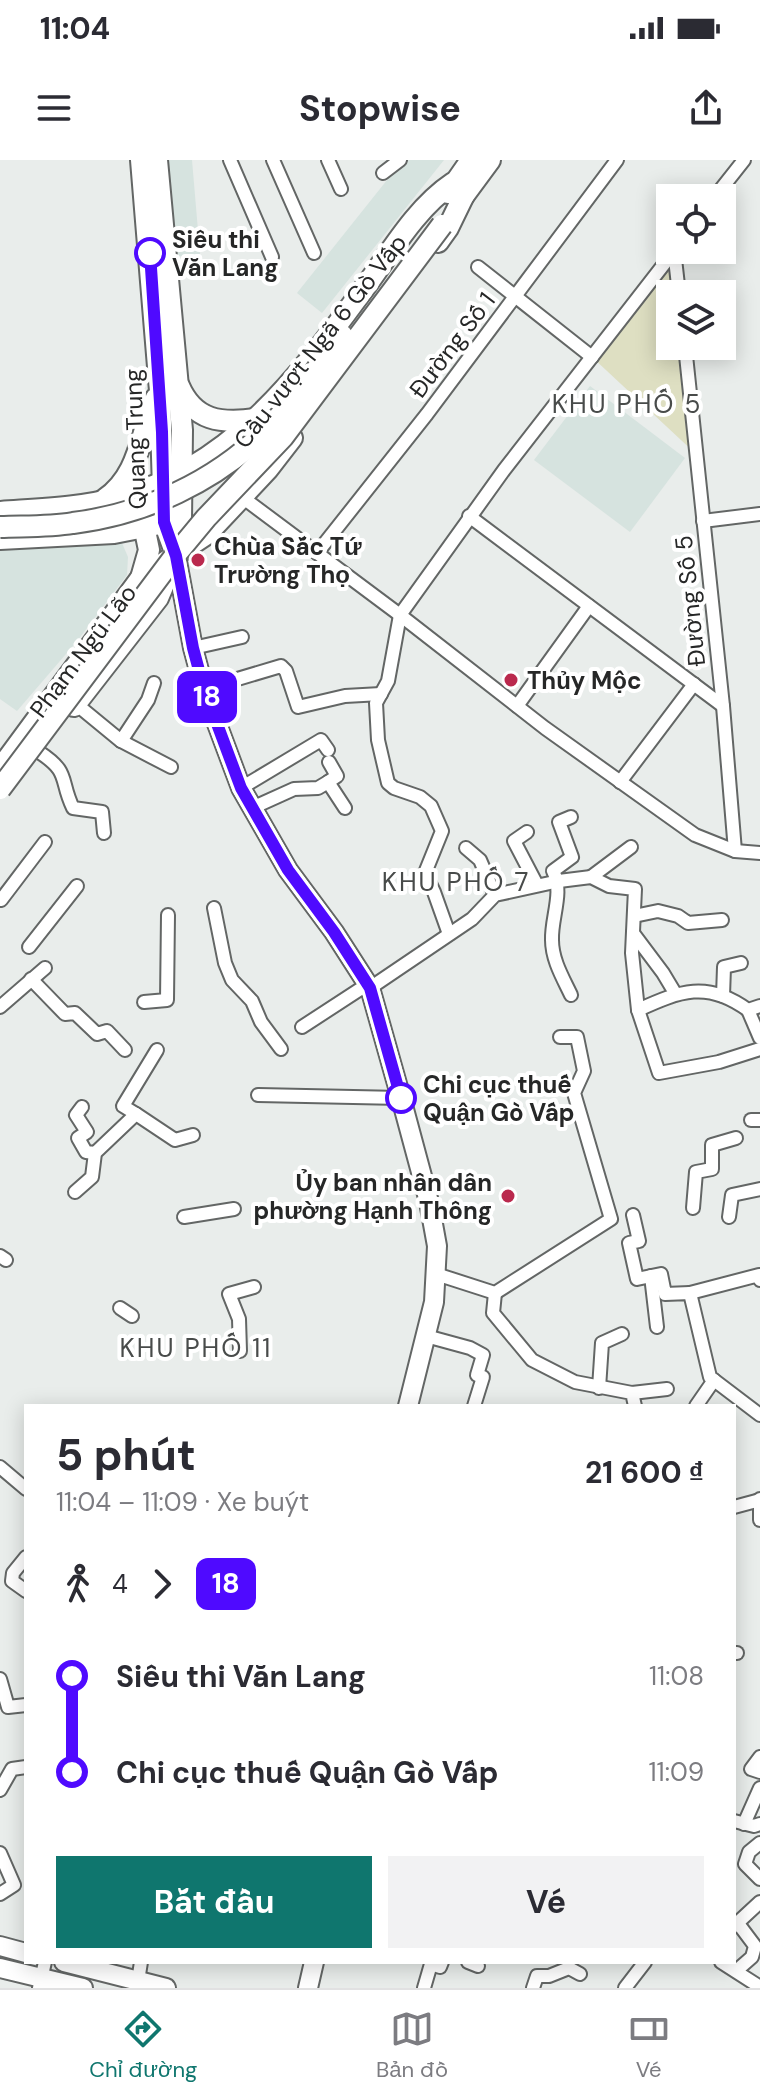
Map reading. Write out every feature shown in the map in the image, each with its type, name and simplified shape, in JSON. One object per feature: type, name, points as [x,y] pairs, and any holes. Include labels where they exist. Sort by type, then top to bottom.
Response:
[{"type":"main road","name":"Quang Trung","points":[[141,160],[164,319]]},
{"type":"main road","name":"Quang Trung","points":[[157,160],[174,478],[163,523],[176,556]]},
{"type":"main road","points":[[409,1404],[434,1302],[437,1246],[431,1210],[401,1098],[369,986],[288,870],[241,788],[204,689],[176,556],[207,534],[268,469],[448,228],[471,160]]},
{"type":"main road","points":[[437,221],[459,188],[490,160]]},
{"type":"main road","points":[[0,512],[97,503],[118,498],[174,478],[205,461],[256,419],[314,355],[429,202],[459,188]]},
{"type":"main road","name":"Cầu vượt Ngã 6 Gò Vấp","points":[[0,527],[71,524],[120,514],[172,495],[232,461],[282,414],[437,221]]},
{"type":"main road","name":"Cầu vượt Ngã 6 Gò Vấp","points":[[0,789],[177,553],[283,437],[437,221]]},
{"type":"main road","points":[[97,503],[128,478],[169,386],[208,419],[256,419]]},
{"type":"main road","points":[[236,438],[268,469]]},
{"type":"main road","points":[[205,461],[242,497]]},
{"type":"main road","points":[[118,498],[129,500],[163,523]]},
{"type":"main road","points":[[0,539],[114,533],[163,523]]},
{"type":"main road","points":[[141,578],[163,523]]},
{"type":"main road","name":"Phạm Ngũ Lão","points":[[0,769],[141,578],[176,556]]},
{"type":"main road","name":"Phạm Ngũ Lão","points":[[0,803],[158,598],[176,556]]},
{"type":"main road","points":[[0,1946],[24,1952]]},
{"type":"main road","points":[[72,1964],[166,1988]]},
{"type":"main road","points":[[308,1988],[314,1964]]},
{"type":"main road","points":[[0,1968],[83,1988]]},
{"type":"street","points":[[230,160],[272,257]]},
{"type":"street","points":[[273,160],[314,253]]},
{"type":"street","points":[[328,160],[341,189]]},
{"type":"street","points":[[383,173],[400,160]]},
{"type":"street","name":"Đường Số 1","points":[[317,553],[517,296],[617,160]]},
{"type":"street","points":[[725,184],[744,160]]},
{"type":"street","points":[[449,934],[425,873],[442,831],[431,806],[420,797],[388,783],[378,740],[376,703],[388,681],[400,615],[469,516],[664,264]]},
{"type":"street","points":[[478,267],[592,357]]},
{"type":"street","name":"Đường Số 5","points":[[686,360],[735,851]]},
{"type":"street","points":[[242,497],[517,706],[695,835],[735,851],[760,853]]},
{"type":"street","points":[[703,521],[760,514]]},
{"type":"street","points":[[469,516],[723,706]]},
{"type":"street","points":[[517,706],[589,606]]},
{"type":"street","points":[[193,648],[242,637]]},
{"type":"street","points":[[204,689],[281,666],[286,671],[299,707],[345,696],[381,694]]},
{"type":"street","points":[[121,741],[148,700],[154,683]]},
{"type":"street","points":[[620,782],[694,684]]},
{"type":"street","points":[[76,704],[121,741],[171,767]]},
{"type":"street","points":[[139,751],[147,737]]},
{"type":"street","points":[[241,788],[321,740],[337,776],[318,788],[294,789],[252,808]]},
{"type":"street","points":[[39,752],[58,764],[73,808],[102,812],[104,833]]},
{"type":"street","points":[[328,782],[345,808]]},
{"type":"street","points":[[571,817],[559,822],[572,857],[553,871],[559,881],[552,941],[555,960],[571,995]]},
{"type":"street","points":[[527,832],[514,841],[537,885]]},
{"type":"street","points":[[1,900],[45,842]]},
{"type":"street","points":[[302,1027],[472,919],[495,895],[591,877],[631,847]]},
{"type":"street","points":[[466,848],[480,860],[495,895]]},
{"type":"street","points":[[591,877],[609,886],[635,889],[633,933],[638,1010],[659,1073],[719,1062],[760,1049]]},
{"type":"street","points":[[29,947],[77,886]]},
{"type":"street","points":[[214,908],[225,963],[232,980],[252,1001],[261,1022],[281,1049]]},
{"type":"street","points":[[634,916],[658,911],[678,916],[688,923],[722,920]]},
{"type":"street","points":[[144,1002],[167,1000],[168,915]]},
{"type":"street","points":[[633,933],[675,993]]},
{"type":"street","points":[[723,996],[724,967],[741,963]]},
{"type":"street","points":[[0,1007],[45,968]]},
{"type":"street","points":[[31,979],[65,1014],[75,1013],[97,1034],[107,1031],[125,1050]]},
{"type":"street","points":[[638,1010],[675,993],[700,990],[731,997],[754,1008],[760,1038]]},
{"type":"street","points":[[495,1293],[611,1219],[574,1093],[584,1071],[577,1037],[560,1037]]},
{"type":"street","points":[[157,1050],[123,1106],[175,1140],[193,1135]]},
{"type":"street","points":[[258,1095],[401,1098]]},
{"type":"street","points":[[82,1107],[76,1115],[87,1132],[78,1138],[86,1152],[95,1153]]},
{"type":"street","points":[[75,1192],[92,1177],[95,1153],[136,1114]]},
{"type":"street","points":[[693,1208],[696,1172],[712,1169],[712,1145],[736,1138]]},
{"type":"street","points":[[729,1217],[732,1195],[760,1189]]},
{"type":"street","points":[[184,1217],[234,1209]]},
{"type":"street","points":[[633,1215],[639,1241],[629,1243],[637,1279],[661,1274],[665,1294],[690,1293],[759,1275],[760,1280]]},
{"type":"street","points":[[436,1274],[495,1293]]},
{"type":"street","points":[[651,1276],[657,1327]]},
{"type":"street","points":[[240,1351],[239,1319],[229,1294],[254,1287]]},
{"type":"street","points":[[495,1293],[493,1313],[532,1360],[575,1382],[633,1399],[667,1389]]},
{"type":"street","points":[[690,1293],[710,1377],[760,1415]]},
{"type":"street","points":[[120,1308],[132,1316]]},
{"type":"street","points":[[599,1388],[602,1343],[622,1334]]},
{"type":"street","points":[[426,1336],[470,1348],[483,1355],[477,1375],[483,1377],[475,1404]]},
{"type":"street","points":[[697,1404],[714,1380]]},
{"type":"street","points":[[746,1402],[760,1393]]},
{"type":"street","points":[[0,1467],[24,1487]]},
{"type":"street","points":[[736,1506],[760,1499],[760,1520]]},
{"type":"street","points":[[24,1559],[13,1573],[12,1581],[24,1590]]},
{"type":"street","points":[[0,1679],[8,1707],[24,1705]]},
{"type":"street","points":[[760,1757],[751,1769],[760,1772]]},
{"type":"street","points":[[0,1790],[12,1769],[24,1767]]},
{"type":"street","points":[[760,1788],[745,1864],[760,1879]]},
{"type":"street","points":[[0,1853],[14,1885],[0,1894]]},
{"type":"street","points":[[736,1971],[752,1957],[755,1946],[736,1924],[760,1902]]},
{"type":"street","points":[[138,1981],[141,1964]]},
{"type":"street","points":[[424,1988],[431,1964]]},
{"type":"street","points":[[625,1988],[643,1964]]},
{"type":"street","points":[[724,1964],[760,1987]]},
{"type":"street","points":[[533,1988],[537,1976],[549,1976],[570,1968]]},
{"type":"shaded area","points":[[168,160],[192,160],[200,254],[176,257]]},
{"type":"shaded area","points":[[403,160],[444,160],[322,313],[297,293]]},
{"type":"shaded area","points":[[590,386],[685,458],[630,532],[534,460]]},
{"type":"shaded area","points":[[115,538],[122,543],[128,557],[127,575],[78,640],[17,711],[0,699],[0,541]]},
{"type":"green space","points":[[663,264],[676,264],[677,280],[656,280],[656,360],[686,360],[696,454],[592,357]]},
{"type":"bus line","name":"18","points":[[150,253],[162,432],[164,522],[176,556],[204,689],[241,788],[288,870],[370,988],[401,1098]]},
{"type":"place","name":"Siêu thi Văn Lang","points":[[150,253]]},
{"type":"place","name":"Chùa Sắc Tứ Trường Thọ","points":[[198,560]]},
{"type":"place","name":"Thủy Mộc","points":[[511,680]]},
{"type":"place","name":"Chi cục thuế Quận Gò Vấp","points":[[401,1098]]},
{"type":"place","name":"Ủy ban nhân dân phường Hạnh Thông","points":[[508,1196]]},
{"type":"district","name":"KHU PHỐ 5","points":[[627,404]]},
{"type":"district","name":"KHU PHỐ 7","points":[[456,882]]},
{"type":"district","name":"KHU PHỐ 11","points":[[196,1348]]}]
